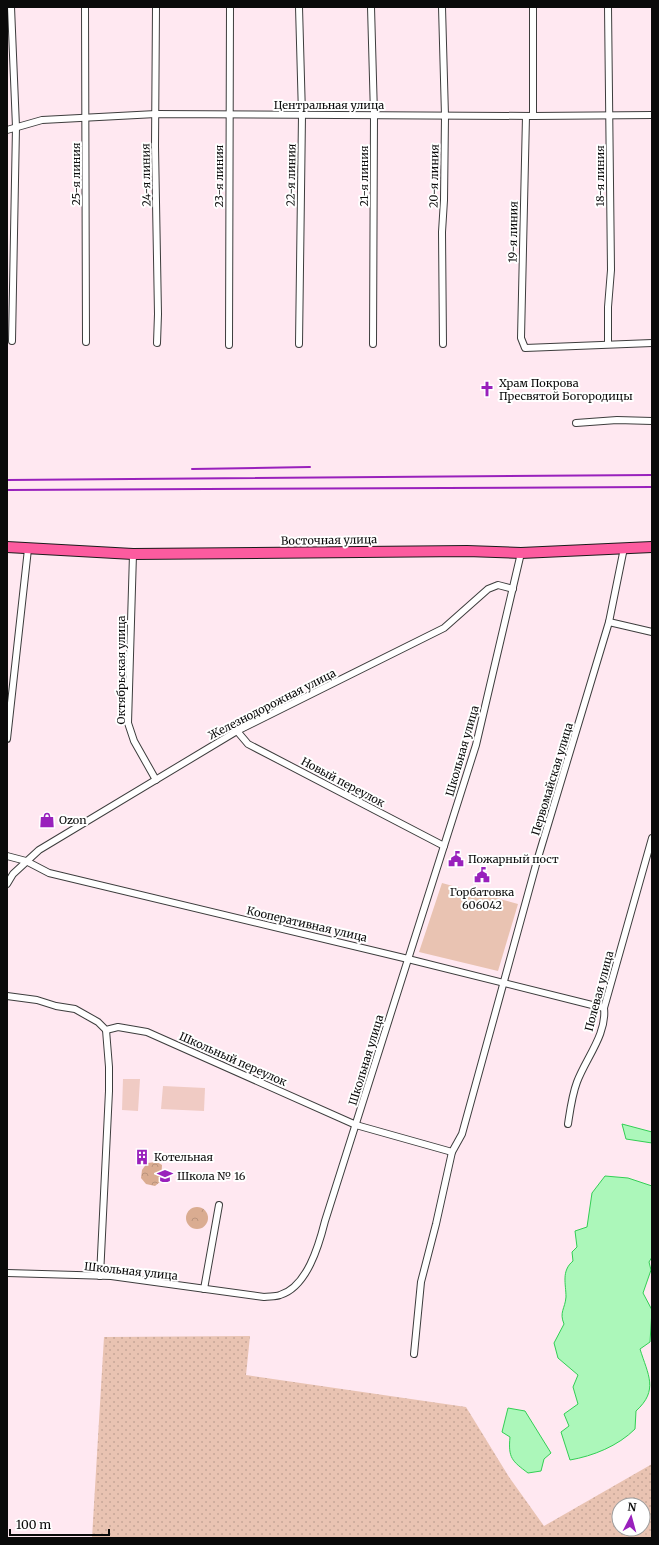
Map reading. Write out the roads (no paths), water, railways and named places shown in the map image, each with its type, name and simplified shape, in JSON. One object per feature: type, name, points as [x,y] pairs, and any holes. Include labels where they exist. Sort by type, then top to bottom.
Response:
[{"type":"main road","name":"Восточная улица","points":[[7,547],[133,554],[461,551],[522,553],[652,547]]},
{"type":"street","points":[[11,7],[16,127],[12,341]]},
{"type":"street","name":"25-я линия","points":[[85,7],[86,342]]},
{"type":"street","name":"24-я линия","points":[[156,7],[157,343]]},
{"type":"street","name":"23-я линия","points":[[229,345],[230,7]]},
{"type":"street","name":"22-я линия","points":[[299,7],[302,115],[299,344]]},
{"type":"street","name":"21-я линия","points":[[371,7],[374,115],[373,344]]},
{"type":"street","name":"20-я линия","points":[[442,7],[444,116],[444,200],[442,232],[443,344]]},
{"type":"street","name":"19-я линия","points":[[533,7],[521,338],[524,348],[608,344]]},
{"type":"street","name":"18-я линия","points":[[608,7],[611,270],[608,307],[608,344]]},
{"type":"street","name":"Центральная улица","points":[[7,130],[42,120],[156,114],[444,116],[652,115]]},
{"type":"street","points":[[608,344],[652,342]]},
{"type":"street","points":[[576,423],[617,420],[652,420]]},
{"type":"street","name":"Первомайская улица","points":[[414,1354],[421,1282],[452,1152],[462,1134],[538,860],[609,622],[624,548]]},
{"type":"street","points":[[7,739],[28,549]]},
{"type":"street","name":"Школьная улица","points":[[7,1273],[100,1276],[264,1297],[280,1295],[291,1289],[304,1274],[319,1247],[325,1221],[476,746],[522,553]]},
{"type":"street","name":"Октябрьская улица","points":[[133,554],[128,723],[134,741],[156,780]]},
{"type":"street","name":"Железнодорожная улица","points":[[7,884],[13,874],[39,850],[237,731],[444,628],[488,589],[498,586],[513,590]]},
{"type":"street","points":[[609,622],[652,632]]},
{"type":"street","name":"Новый переулок","points":[[237,731],[248,744],[444,846]]},
{"type":"street","name":"Полевая улица","points":[[568,1124],[576,1083],[602,1029],[605,1017],[604,1008],[652,838]]},
{"type":"street","name":"Кооперативная улица","points":[[7,856],[26,861],[49,873],[408,958],[604,1008]]},
{"type":"street","points":[[7,996],[37,1000],[56,1006],[75,1009],[98,1022],[106,1030],[109,1091],[100,1276]]},
{"type":"street","name":"Школьный переулок","points":[[106,1030],[118,1027],[147,1032],[356,1125],[452,1152]]},
{"type":"street","points":[[204,1289],[219,1205]]},
{"type":"railway","points":[[192,469],[310,467]]},
{"type":"railway","points":[[7,480],[652,475]]},
{"type":"railway","points":[[7,490],[652,487]]},
{"type":"place","name":"Храм Покрова Пресвятой Богородицы","points":[[487,389]]},
{"type":"place","name":"Ozon","points":[[47,820]]},
{"type":"place","name":"Пожарный пост","points":[[456,859]]},
{"type":"place","name":"Горбатовка 606042","points":[[482,875]]},
{"type":"place","name":"Котельная","points":[[142,1157]]},
{"type":"place","name":"Школа № 16","points":[[165,1176]]}]
